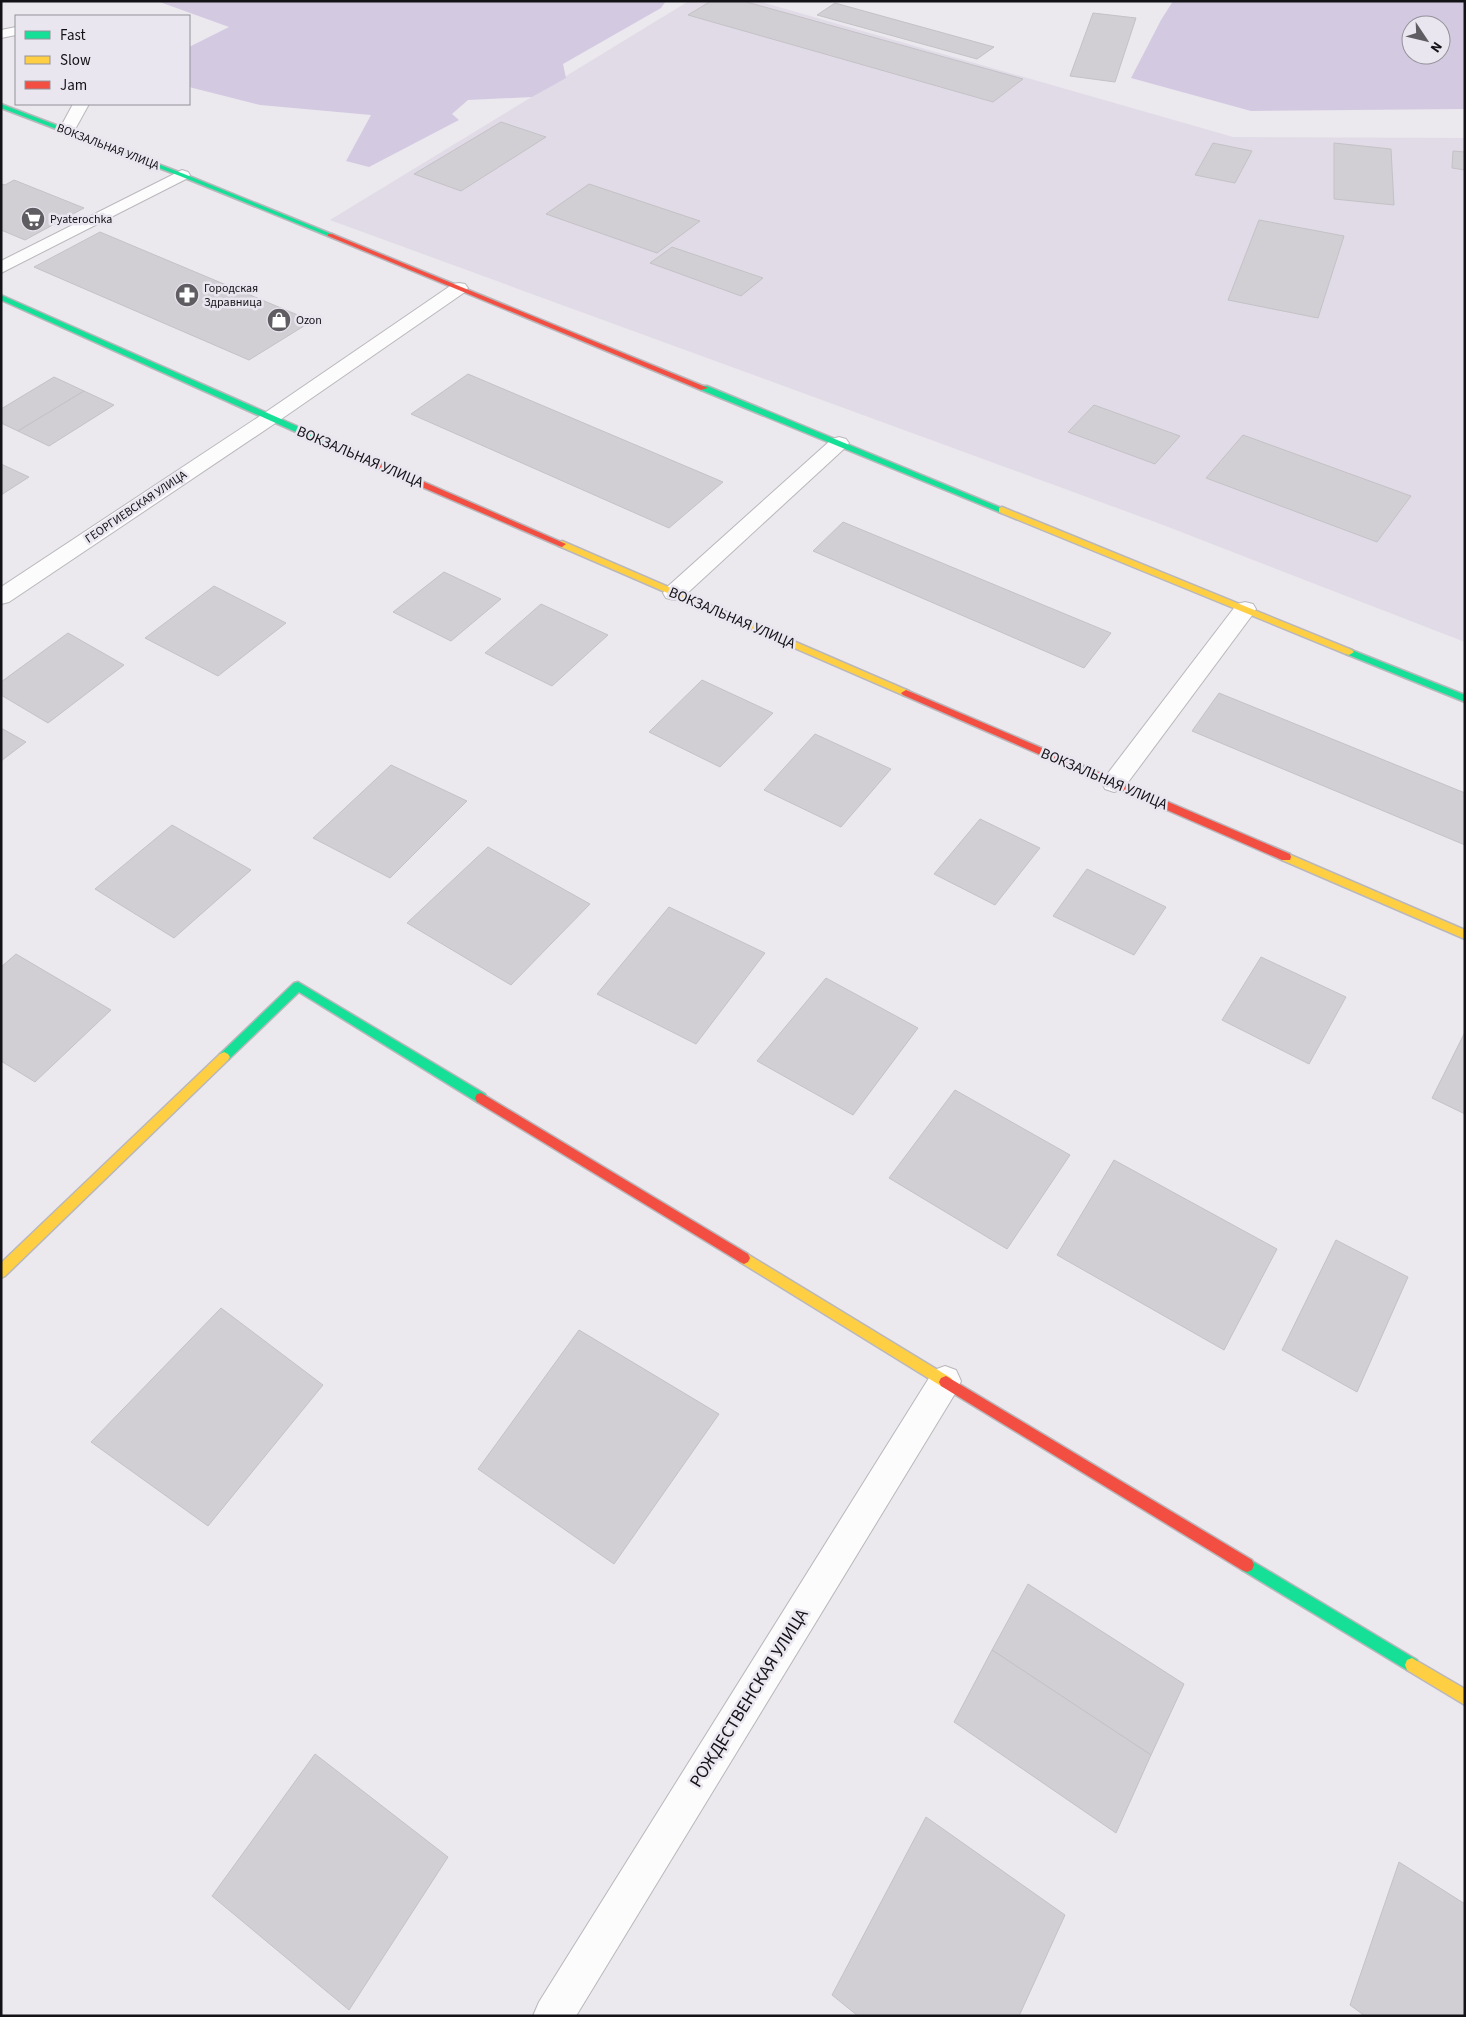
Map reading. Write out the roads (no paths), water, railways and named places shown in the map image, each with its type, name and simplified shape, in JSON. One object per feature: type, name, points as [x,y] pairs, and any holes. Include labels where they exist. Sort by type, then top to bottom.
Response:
[{"type":"street","points":[[1,34],[15,31]]},
{"type":"street","points":[[66,130],[80,105]]},
{"type":"street","name":"ВОКЗАЛЬНАЯ УЛИЦА","points":[[1,106],[182,175],[1465,699]]},
{"type":"street","points":[[1,268],[182,175]]},
{"type":"street","name":"ГЕОРГИЕВСКАЯ УЛИЦА","points":[[1,596],[270,418],[459,288]]},
{"type":"street","name":"ВОКЗАЛЬНАЯ УЛИЦА","points":[[1,297],[270,418],[1465,935]]},
{"type":"street","points":[[674,593],[839,443]]},
{"type":"street","points":[[1114,783],[1245,609]]},
{"type":"street","points":[[1,1272],[298,986],[1465,1698]]},
{"type":"street","name":"РОЖДЕСТВЕНСКАЯ УЛИЦА","points":[[554,2016],[945,1381]]},
{"type":"place","name":"Pyaterochka","points":[[33,219]]},
{"type":"place","name":"Городская Здравница","points":[[187,295]]},
{"type":"place","name":"Ozon","points":[[279,320]]}]
